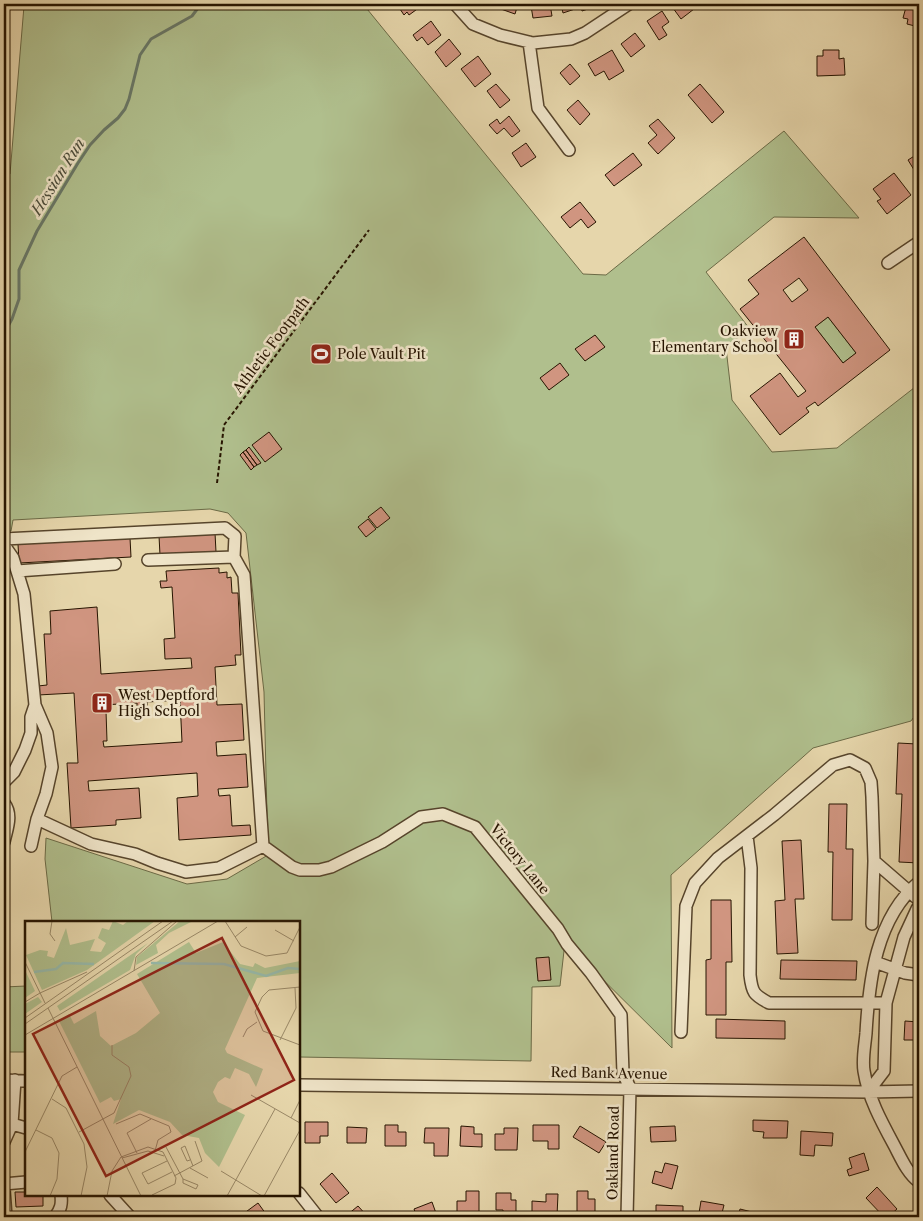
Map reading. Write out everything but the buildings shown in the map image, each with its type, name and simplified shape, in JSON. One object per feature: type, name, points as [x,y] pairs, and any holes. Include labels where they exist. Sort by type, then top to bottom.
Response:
[{"type":"street","points":[[455,4],[472,24],[500,35],[533,43],[570,40],[586,33],[629,4]]},
{"type":"street","points":[[529,42],[538,108],[569,150]]},
{"type":"street","points":[[888,263],[919,242]]},
{"type":"street","points":[[4,539],[225,528],[235,536],[234,558],[244,575],[263,846],[219,868],[186,872],[135,854],[91,844],[36,819]]},
{"type":"street","points":[[4,545],[13,558],[24,594],[35,705],[47,733],[52,767],[46,794],[36,819],[31,846]]},
{"type":"street","points":[[148,560],[234,558]]},
{"type":"street","points":[[17,571],[115,564]]},
{"type":"street","points":[[4,782],[14,772],[26,750],[31,733],[31,717],[35,705]]},
{"type":"street","points":[[681,1032],[686,906],[695,883],[718,858],[833,766],[850,760],[865,768],[871,782],[874,861],[872,924]]},
{"type":"street","points":[[4,803],[10,816],[4,842]]},
{"type":"street","name":"Victory Lane","points":[[263,846],[292,867],[300,870],[318,870],[330,867],[382,842],[421,818],[443,814],[475,827],[558,929],[567,944],[592,973],[619,1011],[622,1020],[623,1073],[630,1088]]},
{"type":"street","points":[[747,836],[751,868],[750,975],[751,986],[756,996],[769,1003],[886,1003]]},
{"type":"street","points":[[874,861],[919,900]]},
{"type":"street","points":[[919,882],[898,905],[886,926],[875,962],[867,1003],[864,1068],[868,1092],[887,1133],[905,1165],[919,1182]]},
{"type":"street","points":[[868,1092],[884,1071],[886,1003],[904,937],[919,906]]},
{"type":"street","points":[[875,962],[905,973],[919,974]]},
{"type":"street","points":[[4,1142],[15,1080]]},
{"type":"street","name":"Red Bank Avenue","points":[[300,1085],[919,1091]]},
{"type":"street","name":"Oakland Road","points":[[627,1217],[630,1088]]},
{"type":"street","points":[[8,1123],[25,1128]]},
{"type":"street","points":[[4,1184],[25,1182]]},
{"type":"street","points":[[4,1189],[6,1217]]},
{"type":"street","points":[[300,1194],[318,1217]]},
{"type":"street","points":[[55,1217],[60,1210],[62,1202],[60,1196]]},
{"type":"street","points":[[111,1196],[130,1217]]},
{"type":"path","name":"Athletic Footpath","points":[[217,483],[224,425],[369,230]]},
{"type":"green space","points":[[29,4],[363,4],[583,274],[606,275],[784,131],[859,218],[774,217],[706,272],[749,328],[726,348],[732,400],[772,452],[837,448],[919,384],[919,710],[911,721],[813,748],[671,875],[672,1048],[565,942],[560,986],[532,987],[531,1061],[300,1057],[300,921],[52,921],[45,859],[46,838],[187,884],[227,879],[268,855],[264,692],[246,533],[228,513],[210,509],[13,520],[11,531],[4,531],[4,174],[10,174],[24,6]]},
{"type":"green space","points":[[828,317],[856,353],[843,363],[815,327]]},
{"type":"green space","points":[[25,986],[25,1052],[4,1052],[4,987]]},
{"type":"waterway","name":"Hessian Run","points":[[4,340],[19,299],[19,270],[37,231],[90,145],[125,109],[140,55],[151,39],[192,16],[201,4]]},
{"type":"place","name":"Oakview Elementary School","points":[[794,339]]},
{"type":"place","name":"Pole Vault Pit","points":[[321,354]]},
{"type":"place","name":"West Deptford High School","points":[[102,703]]}]
